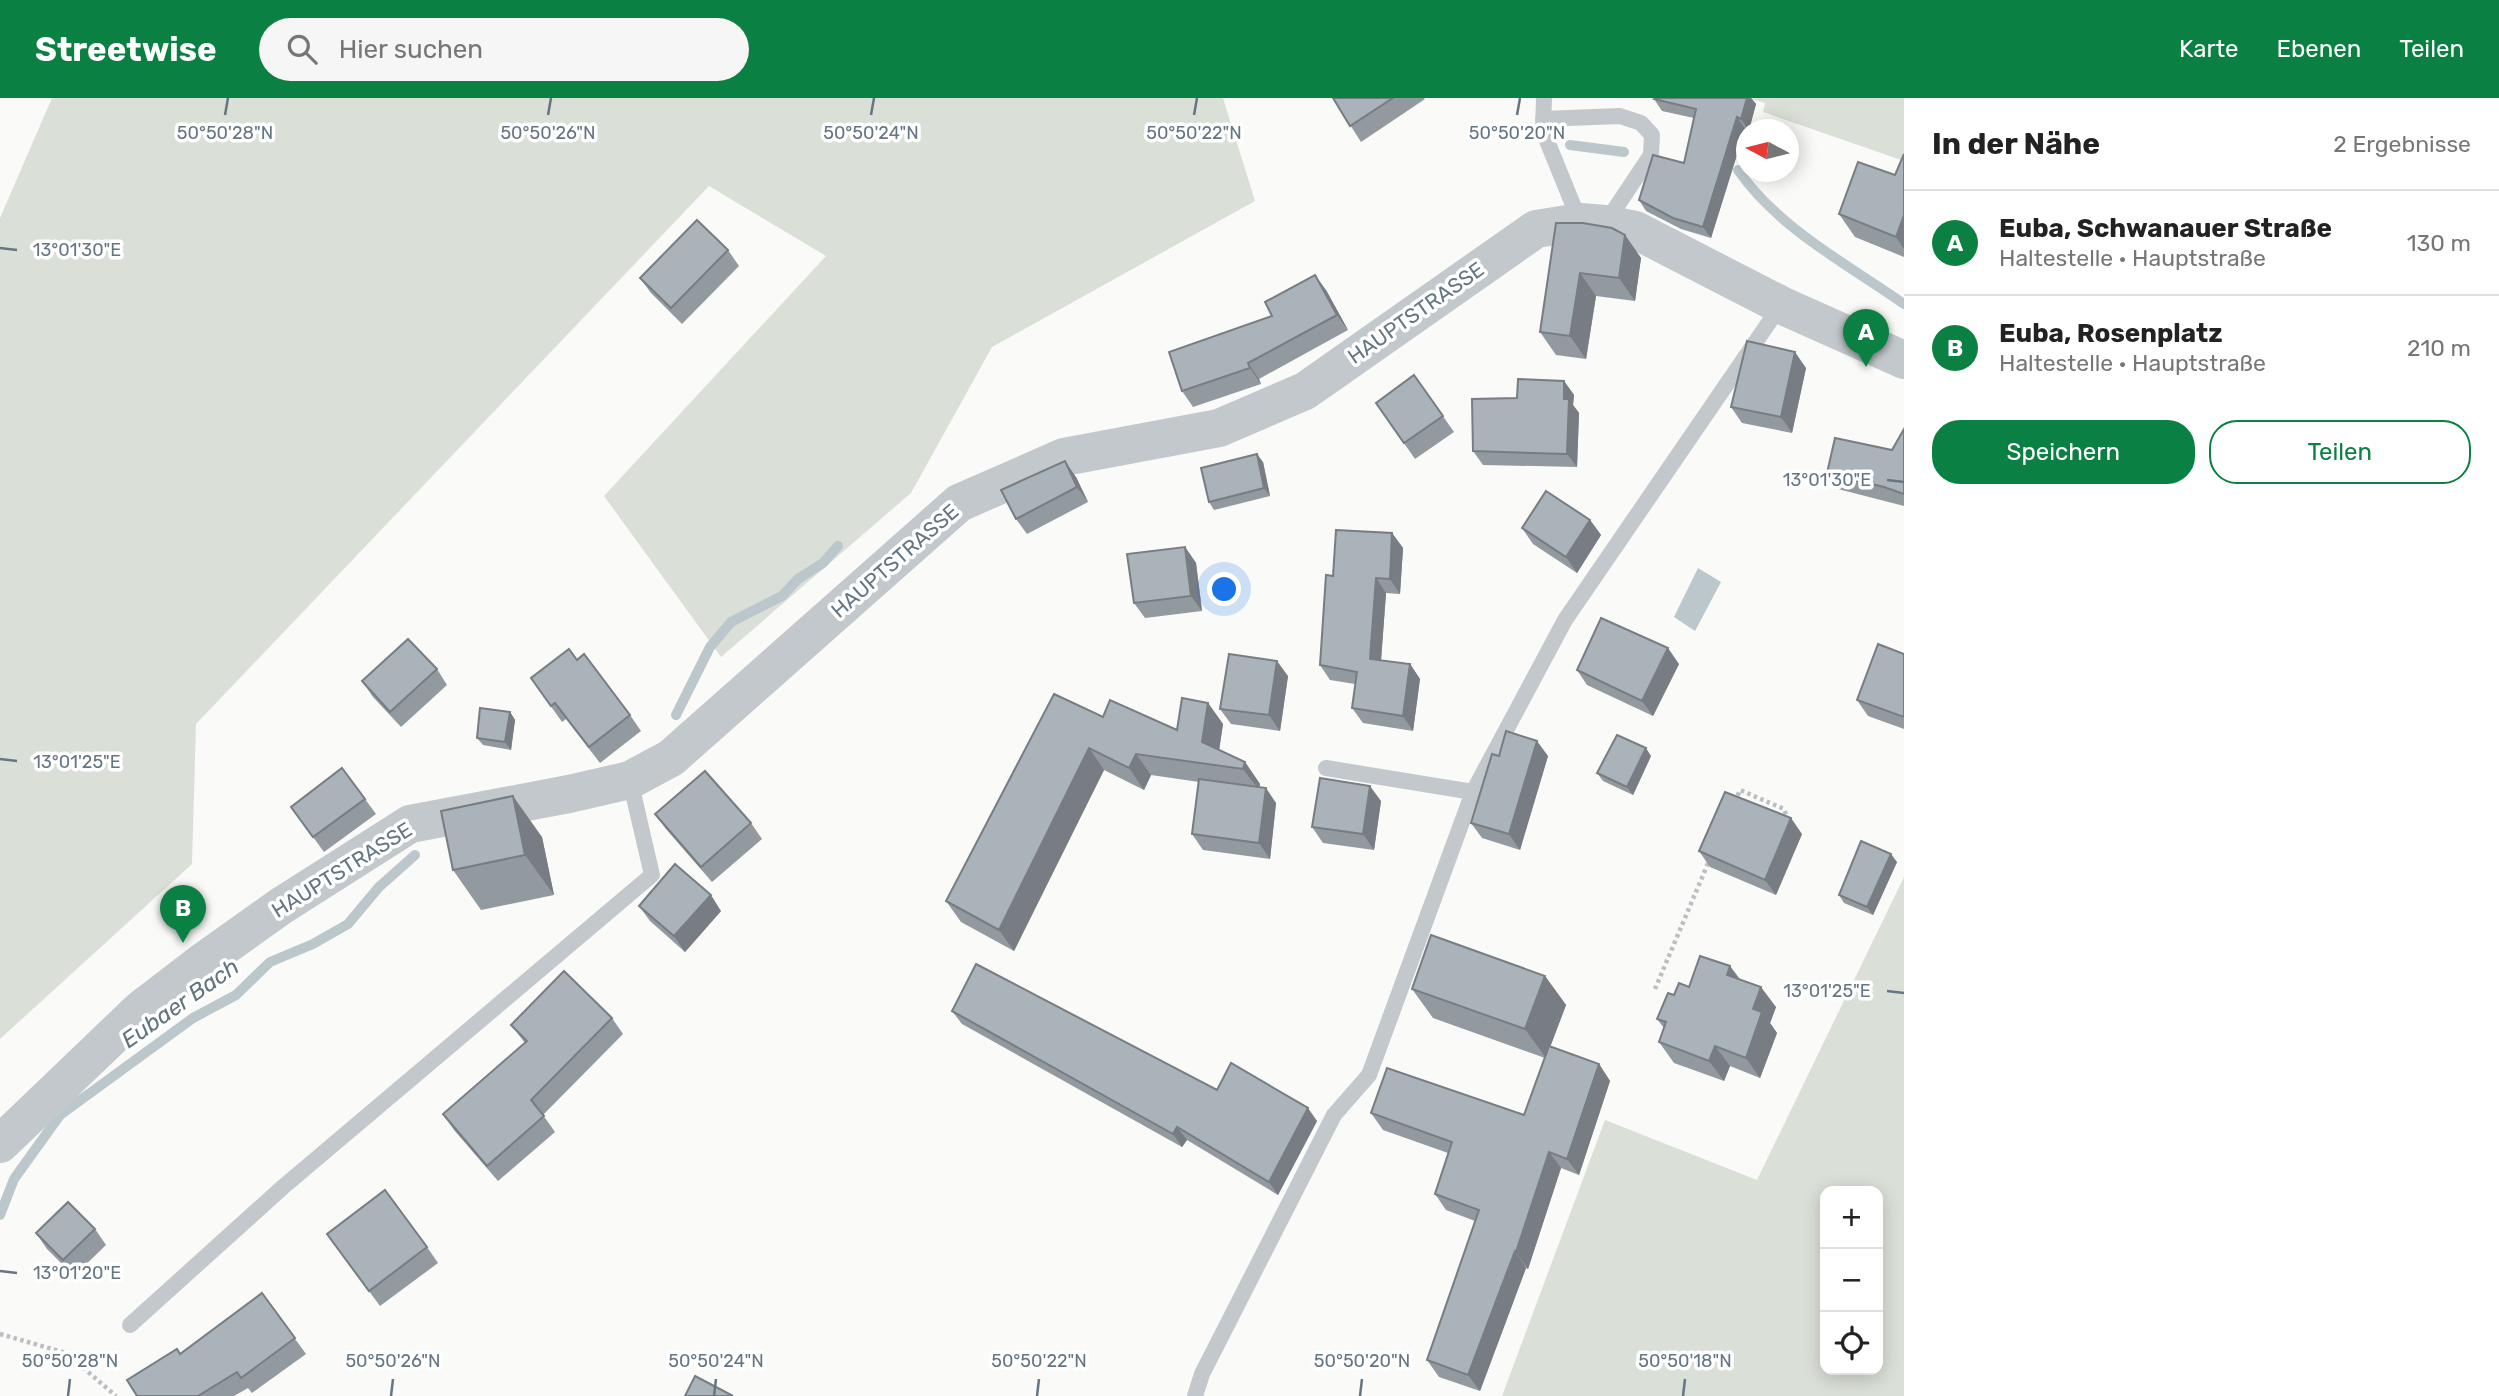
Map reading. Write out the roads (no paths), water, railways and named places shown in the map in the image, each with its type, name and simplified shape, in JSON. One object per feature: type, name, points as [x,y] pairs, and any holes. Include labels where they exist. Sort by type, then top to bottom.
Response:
[{"type":"street","name":"HAUPTSTRASSE","points":[[0,1144],[141,1009],[281,906],[410,824],[630,780],[671,758],[959,503],[1064,457],[1219,428],[1305,391],[1536,229],[1593,223],[1635,230],[1781,305],[1904,360]]},
{"type":"lane","points":[[1543,119],[1620,116],[1641,123],[1651,135],[1651,155],[1593,223],[1543,131],[1543,119],[1544,98]]},
{"type":"lane","points":[[1195,1396],[1202,1374],[1334,1115],[1369,1076],[1473,792],[1565,620],[1781,305]]},
{"type":"lane","points":[[1326,768],[1473,792]]},
{"type":"lane","points":[[130,1325],[283,1187],[397,1089],[524,986],[652,875],[630,780]]},
{"type":"waterway","points":[[1570,145],[1624,152]]},
{"type":"waterway","name":"Eubaer Bach","points":[[1747,182],[1793,227],[1904,304]]},
{"type":"waterway","points":[[676,715],[710,647],[731,622],[782,596],[798,579],[823,563],[838,546]]},
{"type":"waterway","name":"Eubaer Bach","points":[[0,1215],[14,1179],[60,1115],[193,1018],[236,995],[270,962],[313,944],[348,924],[379,887],[415,855]]},
{"type":"place","name":"Euba, Schwanauer Straße","points":[[1866,367]]},
{"type":"place","name":"Euba, Rosenplatz","points":[[183,943]]}]
